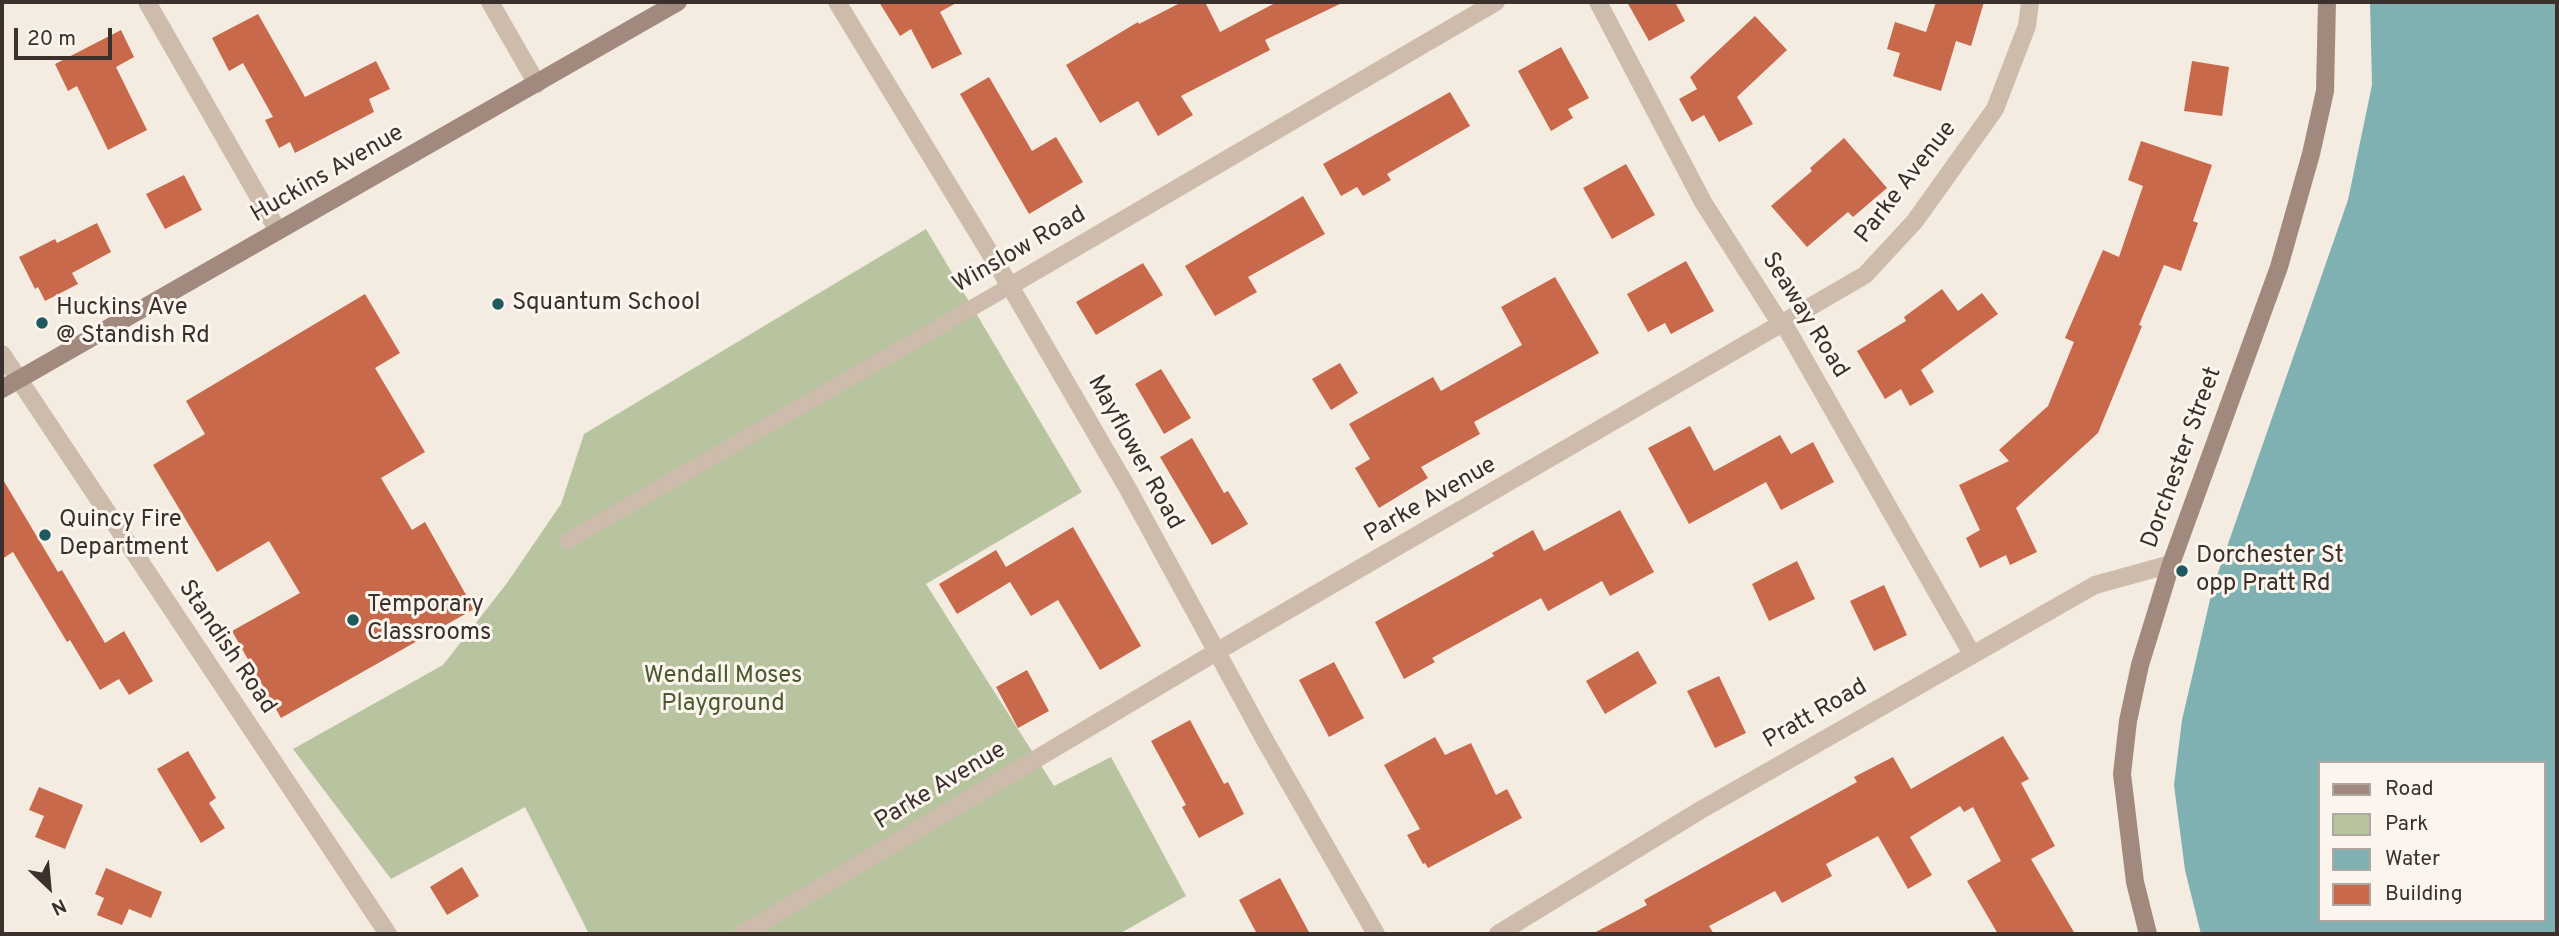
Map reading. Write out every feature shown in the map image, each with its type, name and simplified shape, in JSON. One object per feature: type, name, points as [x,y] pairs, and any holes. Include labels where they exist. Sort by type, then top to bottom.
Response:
[{"type":"street","points":[[147,2],[278,231]]},
{"type":"street","points":[[490,2],[537,84]]},
{"type":"street","name":"Huckins Avenue","points":[[2,390],[678,2]]},
{"type":"street","name":"Mayflower Road","points":[[837,2],[1010,286],[1128,489],[1216,652],[1376,934]]},
{"type":"street","name":"Winslow Road","points":[[1010,286],[1496,2]]},
{"type":"street","name":"Seaway Road","points":[[1598,2],[1703,202],[1780,323],[1788,331],[1972,654]]},
{"type":"street","name":"Parke Avenue","points":[[742,934],[1216,652],[1865,275],[1914,221],[1995,109],[2027,26],[2030,2]]},
{"type":"street","name":"Dorchester Street","points":[[2148,934],[2134,882],[2122,774],[2128,721],[2140,666],[2171,564],[2279,267],[2311,155],[2325,90],[2326,2]]},
{"type":"street","name":"Standish Road","points":[[2,354],[388,934]]},
{"type":"street","name":"Pratt Road","points":[[1498,934],[1699,811],[2095,585],[2171,564]]},
{"type":"lane","name":"Winslow Road","points":[[567,541],[1010,286]]},
{"type":"green space","name":"Wendall Moses Playground","points":[[926,229],[1082,492],[926,584],[1054,786],[1111,757],[1186,896],[1119,934],[589,934],[525,807],[391,879],[293,749],[443,665],[507,583],[561,504],[584,434]]},
{"type":"water","points":[[2370,2],[2557,2],[2557,934],[2201,934],[2185,870],[2174,785],[2182,720],[2213,587],[2348,200],[2372,85]]},
{"type":"building","points":[[879,2],[958,2],[940,12],[962,54],[932,69],[911,29],[900,36]]},
{"type":"building","points":[[1182,2],[1205,2],[1220,32],[1277,2],[1344,2],[1265,40],[1270,50],[1181,96],[1193,115],[1158,136],[1138,101],[1100,123],[1066,65],[1138,22],[1139,24]]},
{"type":"building","points":[[1627,2],[1675,2],[1685,21],[1649,41]]},
{"type":"building","points":[[1936,2],[1984,2],[1971,46],[1956,41],[1941,91],[1893,76],[1900,53],[1887,49],[1895,22],[1926,32]]},
{"type":"building","points":[[258,14],[305,97],[376,61],[390,89],[369,99],[374,112],[295,153],[290,142],[279,148],[265,120],[273,117],[243,63],[229,71],[212,38]]},
{"type":"building","points":[[1755,16],[1787,50],[1737,97],[1753,124],[1719,142],[1704,115],[1692,122],[1679,99],[1697,89],[1690,77]]},
{"type":"building","points":[[121,30],[134,57],[116,67],[147,130],[108,150],[77,86],[68,91],[55,64]]},
{"type":"building","points":[[1561,47],[1589,98],[1568,109],[1573,118],[1551,131],[1518,71]]},
{"type":"building","points":[[2192,61],[2229,67],[2222,116],[2184,111]]},
{"type":"building","points":[[989,77],[1032,151],[1056,137],[1083,182],[1029,214],[960,94]]},
{"type":"building","points":[[1450,92],[1470,126],[1387,174],[1391,180],[1363,196],[1357,187],[1341,196],[1323,164]]},
{"type":"building","points":[[1844,138],[1887,188],[1853,217],[1848,212],[1807,247],[1771,206],[1812,171],[1810,168]]},
{"type":"building","points":[[2141,141],[2212,165],[2193,221],[2198,223],[2181,271],[2164,265],[2098,433],[2016,508],[2037,552],[2010,565],[2006,555],[1980,568],[1966,538],[1980,530],[1959,485],[2009,461],[1999,450],[2048,406],[2074,342],[2065,338],[2103,250],[2119,257],[2143,186],[2128,180]]},
{"type":"building","points":[[1626,164],[1655,215],[1612,239],[1583,188]]},
{"type":"building","points":[[184,175],[202,210],[165,229],[146,194]]},
{"type":"building","points":[[1303,196],[1325,234],[1248,277],[1257,292],[1215,316],[1185,266]]},
{"type":"building","points":[[97,223],[111,252],[72,273],[78,284],[45,301],[38,287],[35,289],[19,257],[55,239],[57,243]]},
{"type":"building","points":[[1686,261],[1714,311],[1671,334],[1665,323],[1648,332],[1627,294]]},
{"type":"building","points":[[1143,263],[1163,295],[1096,335],[1076,302]]},
{"type":"building","points":[[1555,277],[1599,353],[1474,422],[1480,434],[1421,467],[1428,478],[1379,508],[1355,468],[1370,459],[1349,424],[1433,377],[1441,391],[1522,345],[1501,307]]},
{"type":"building","points":[[1942,289],[1958,311],[1982,293],[1998,314],[1921,370],[1934,392],[1910,406],[1901,389],[1885,399],[1857,351],[1906,321],[1904,317]]},
{"type":"building","points":[[365,294],[400,353],[375,368],[425,452],[381,478],[412,530],[425,522],[474,609],[281,718],[232,631],[300,593],[269,541],[217,572],[153,465],[205,434],[186,401]]},
{"type":"building","points":[[1340,363],[1358,393],[1331,410],[1312,379]]},
{"type":"building","points":[[1161,369],[1191,418],[1164,434],[1135,384]]},
{"type":"building","points":[[1690,426],[1714,471],[1780,435],[1791,454],[1813,442],[1834,482],[1781,510],[1766,482],[1689,524],[1648,448]]},
{"type":"building","points":[[1192,438],[1224,493],[1228,491],[1248,524],[1212,545],[1160,457]]},
{"type":"building","points":[[2,478],[58,572],[62,570],[105,643],[124,631],[153,681],[129,695],[119,679],[100,690],[70,640],[67,642],[13,552],[2,559]]},
{"type":"building","points":[[1620,510],[1654,572],[1610,596],[1602,581],[1548,611],[1541,598],[1432,658],[1435,662],[1404,679],[1375,622],[1494,556],[1492,553],[1533,530],[1544,551]]},
{"type":"building","points":[[1073,527],[1141,646],[1100,670],[1058,600],[1031,616],[1010,582],[957,614],[939,584],[996,550],[1006,567]]},
{"type":"building","points":[[1797,561],[1815,599],[1769,621],[1752,584]]},
{"type":"building","points":[[1884,585],[1907,635],[1874,651],[1850,601]]},
{"type":"building","points":[[1638,651],[1657,683],[1605,714],[1586,681]]},
{"type":"building","points":[[1334,662],[1364,718],[1329,737],[1299,680]]},
{"type":"building","points":[[1027,670],[1049,711],[1018,728],[996,687]]},
{"type":"building","points":[[1719,676],[1746,733],[1715,748],[1687,691]]},
{"type":"building","points":[[1190,720],[1224,784],[1228,782],[1244,814],[1199,838],[1182,807],[1186,805],[1151,741]]},
{"type":"building","points":[[2003,736],[2029,779],[2021,783],[2055,846],[2031,859],[2075,934],[1998,934],[1967,881],[2001,861],[1973,807],[1964,812],[1960,806],[1910,837],[1932,875],[1908,889],[1878,836],[1826,864],[1832,876],[1782,903],[1775,891],[1709,926],[1714,934],[1592,934],[1647,905],[1644,900],[1857,782],[1854,777],[1893,757],[1911,789]]},
{"type":"building","points":[[1435,737],[1445,755],[1471,743],[1496,795],[1507,789],[1522,818],[1428,868],[1407,835],[1420,829],[1384,765]]},
{"type":"building","points":[[188,751],[216,798],[209,803],[225,828],[201,843],[157,769]]},
{"type":"building","points":[[39,787],[83,805],[65,849],[35,837],[44,816],[29,810]]},
{"type":"building","points":[[462,867],[479,896],[447,915],[430,887]]},
{"type":"building","points":[[106,868],[162,892],[151,918],[129,909],[122,925],[97,915],[104,898],[95,894]]},
{"type":"building","points":[[1280,878],[1310,934],[1257,934],[1239,900]]},
{"type":"place","name":"Squantum School","points":[[498,304]]},
{"type":"place","name":"Huckins Ave @ Standish Rd","points":[[42,323]]},
{"type":"place","name":"Quincy Fire Department","points":[[45,535]]},
{"type":"place","name":"Dorchester St opp Pratt Rd","points":[[2182,571]]},
{"type":"place","name":"Temporary Classrooms","points":[[353,620]]}]
